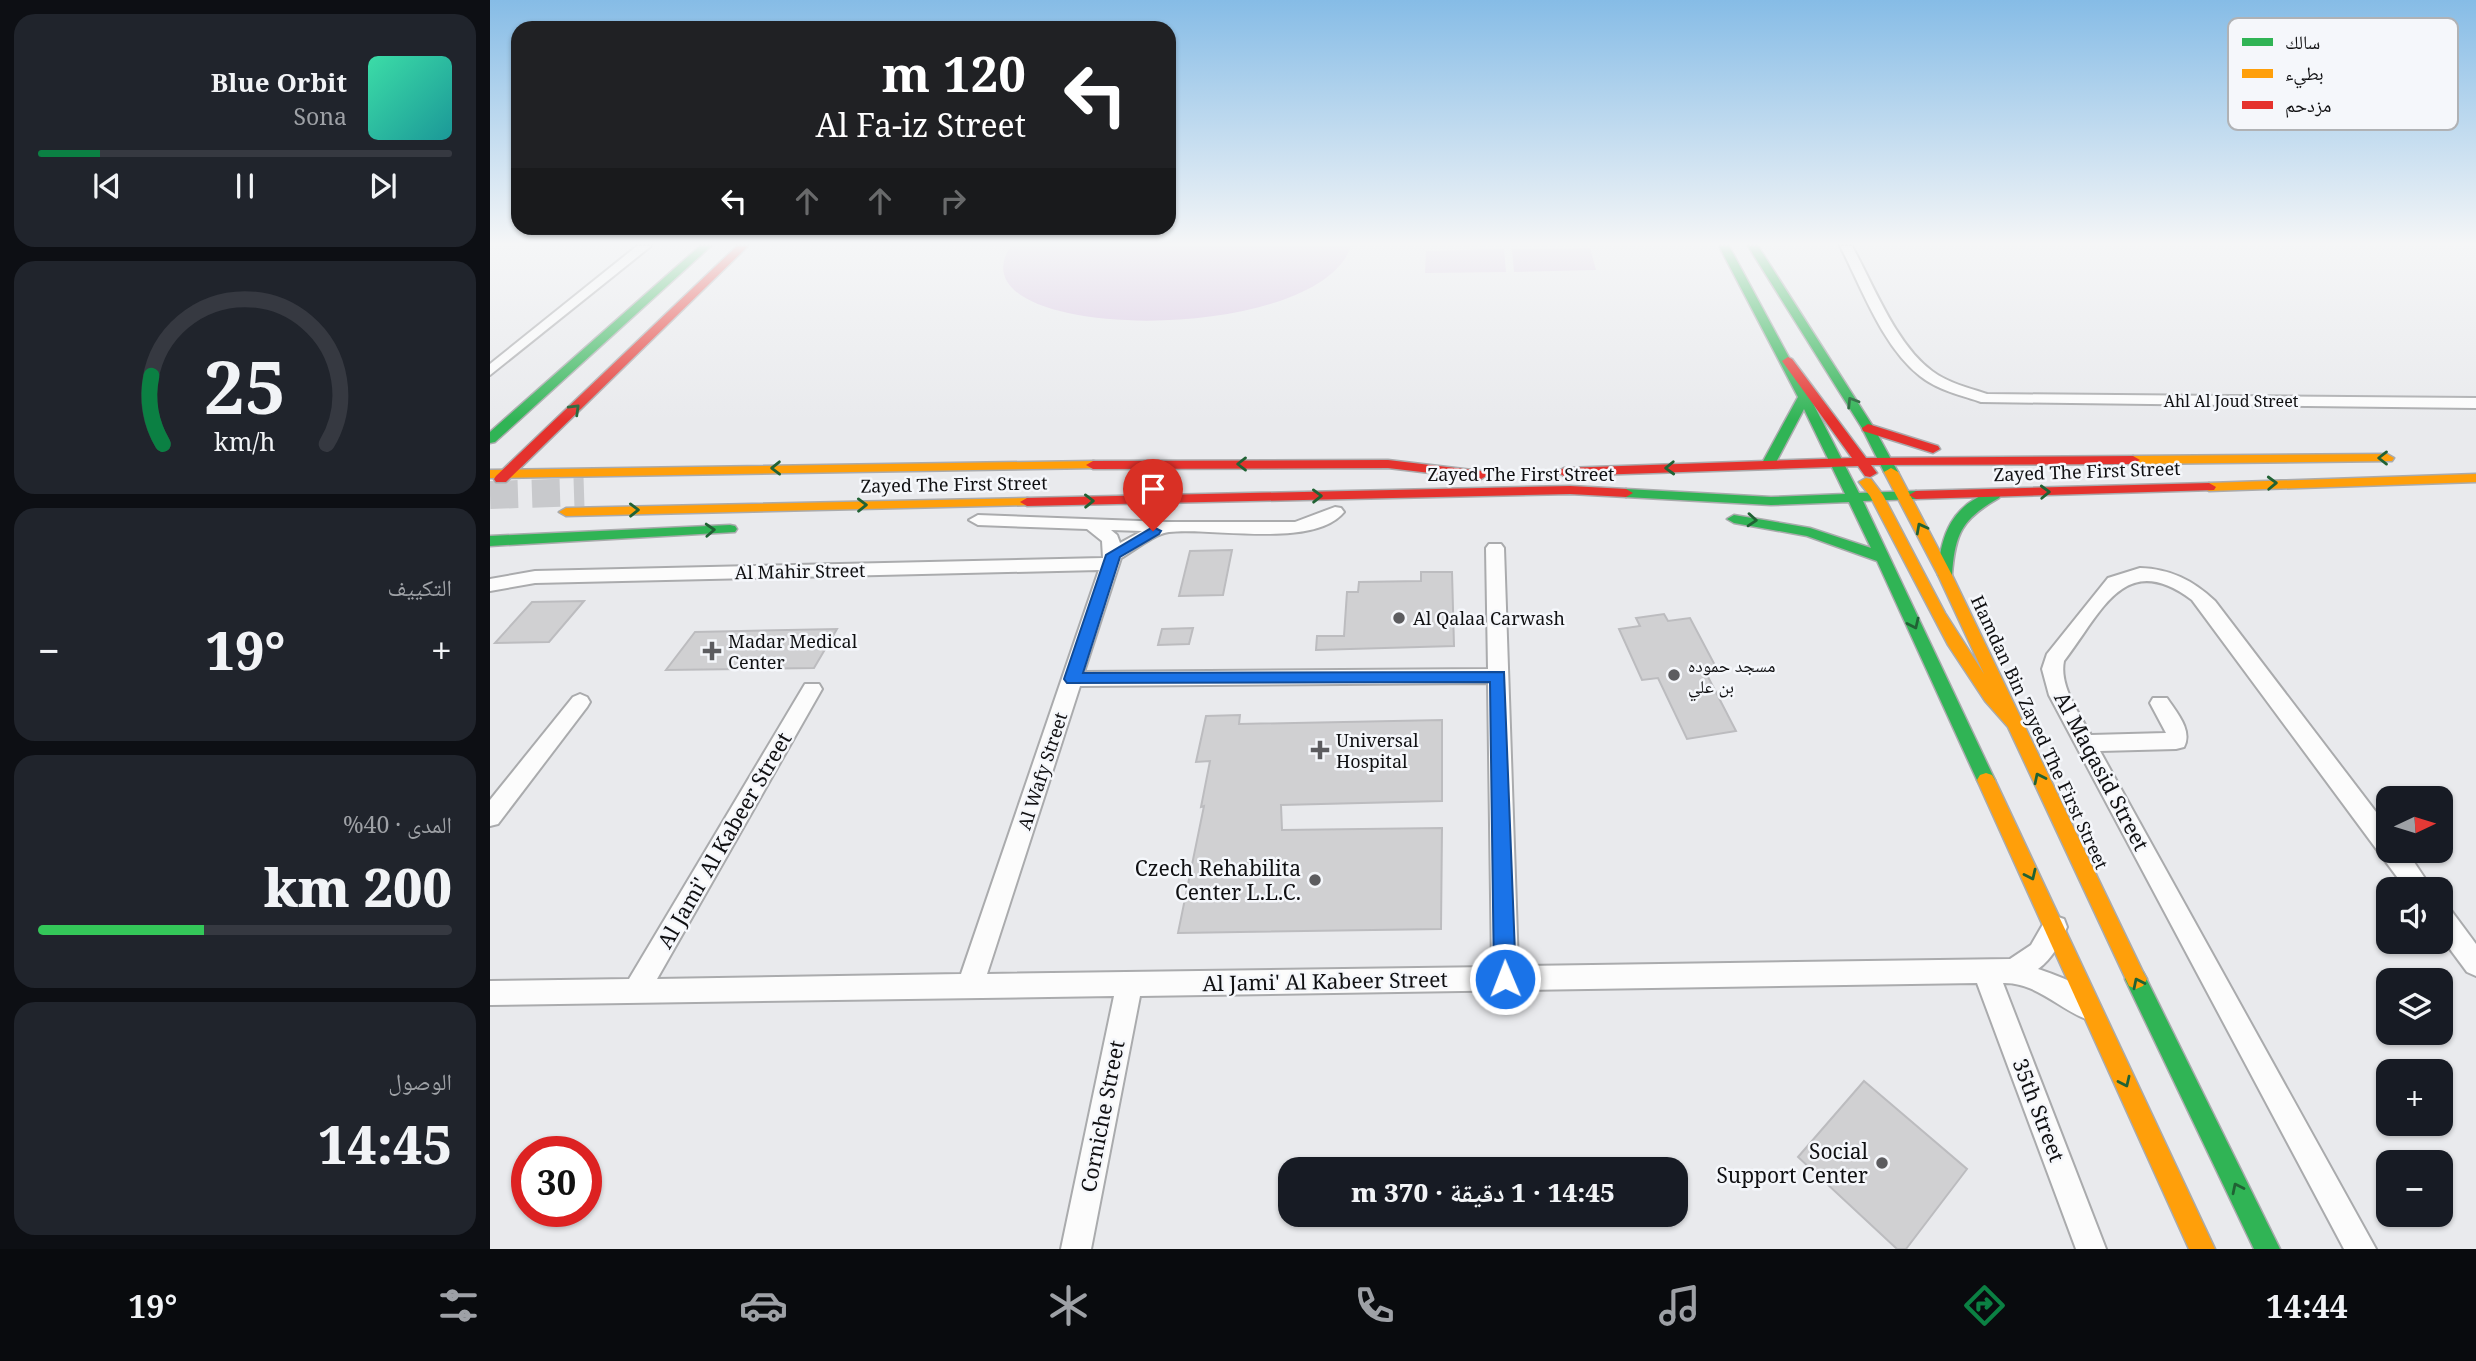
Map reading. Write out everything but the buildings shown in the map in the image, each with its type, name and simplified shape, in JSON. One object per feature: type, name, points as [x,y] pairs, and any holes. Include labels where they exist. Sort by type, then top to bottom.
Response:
[{"type":"main road","points":[[490,431],[514,418],[641,304]]},
{"type":"main road","points":[[490,487],[552,432],[683,304]]},
{"type":"main road","points":[[1756,304],[1860,478],[1965,665],[1993,703],[2012,722]]},
{"type":"main road","name":"Hamdan Bin Zayed The First Street","points":[[1790,304],[1868,428],[1945,575],[2012,722],[2267,1249]]},
{"type":"main road","points":[[493,457],[590,369],[613,330]]},
{"type":"main road","points":[[1788,361],[1836,463]]},
{"type":"main road","points":[[1768,465],[1804,397]]},
{"type":"main road","points":[[493,457],[514,418]]},
{"type":"main road","points":[[1868,428],[1923,447],[1993,459]]},
{"type":"main road","points":[[552,432],[553,445],[560,453],[588,463],[632,470]]},
{"type":"main road","points":[[493,457],[507,473]]},
{"type":"main road","name":"Zayed The First Street","points":[[566,512],[1570,490],[1771,501],[1853,496],[1860,478],[1886,461],[2406,458]]},
{"type":"main road","points":[[1860,478],[2067,471],[2141,459]]},
{"type":"main road","name":"Zayed The First Street","points":[[1550,472],[1836,463],[1860,478],[1903,495],[2476,478]]},
{"type":"main road","name":"Zayed The First Street","points":[[632,470],[1388,464],[1488,474],[1109,482]]},
{"type":"main road","points":[[507,473],[632,470]]},
{"type":"main road","points":[[1860,478],[1853,496],[2202,1249]]},
{"type":"main road","points":[[1570,490],[1763,484]]},
{"type":"main road","points":[[1945,575],[1946,547],[1958,516],[1996,494]]},
{"type":"main road","points":[[1614,509],[1771,501]]},
{"type":"main road","points":[[901,522],[1362,512]]},
{"type":"main road","points":[[1720,518],[1773,522],[1821,532],[1884,558]]},
{"type":"main road","points":[[490,541],[752,528]]},
{"type":"main road","points":[[490,548],[520,540]]},
{"type":"street","points":[[490,372],[573,304]]},
{"type":"street","name":"Ahl Al Joud Street","points":[[1881,304],[1925,373],[1948,386],[1986,398],[2476,402]]},
{"type":"street","points":[[978,520],[1165,527],[1295,527],[1320,521],[1335,512]]},
{"type":"street","points":[[1092,525],[1111,539],[1112,559],[1165,527]]},
{"type":"street","points":[[1495,548],[1505,979]]},
{"type":"street","name":"Al Mahir Street","points":[[490,585],[535,577],[1112,559]]},
{"type":"street","name":"Al Wafy Street","points":[[970,986],[1112,559]]},
{"type":"street","name":"Al Maqasid Street","points":[[2361,1249],[2059,695],[2052,669],[2054,659],[2115,582],[2137,574],[2170,579],[2186,586],[2208,605],[2376,830]]},
{"type":"street","points":[[1073,679],[1498,676]]},
{"type":"street","name":"Al Jami' Al Kabeer Street","points":[[636,991],[812,689]]},
{"type":"street","points":[[490,817],[580,702]]},
{"type":"street","points":[[2086,743],[2176,741],[2177,732],[2160,703]]},
{"type":"street","points":[[2000,971],[2040,953],[2054,926]]},
{"type":"street","points":[[2453,933],[2476,964]]},
{"type":"street","name":"Al Jami' Al Kabeer Street","points":[[490,993],[2000,971],[2055,988],[2094,1012]]},
{"type":"street","name":"35th Street","points":[[2000,971],[2091,1249]]},
{"type":"street","name":"Corniche Street","points":[[1076,1249],[1129,984]]},
{"type":"shaded area","points":[[1043,304],[1269,304],[1212,316],[1144,321],[1081,316]]},
{"type":"tunnel","points":[[490,495],[584,492]]},
{"type":"traffic: fast","points":[[490,439],[641,304]]},
{"type":"traffic: fast","points":[[1756,304],[1828,444],[1986,780]]},
{"type":"traffic: fast","points":[[1790,304],[1868,428],[1891,472]]},
{"type":"traffic: fast","points":[[1768,465],[1804,397]]},
{"type":"traffic: fast","points":[[1626,493],[1771,501],[1916,495]]},
{"type":"traffic: fast","points":[[1945,575],[1948,546],[1955,526],[1970,510],[1994,495]]},
{"type":"traffic: fast","points":[[1734,519],[1810,532],[1884,558]]},
{"type":"traffic: fast","points":[[490,541],[730,529]]},
{"type":"traffic: fast","points":[[2136,979],[2267,1249]]},
{"type":"traffic: slow","points":[[2133,460],[2387,458]]},
{"type":"traffic: slow","points":[[490,474],[1093,465]]},
{"type":"traffic: slow","points":[[1891,472],[1945,575],[2136,979]]},
{"type":"traffic: slow","points":[[2209,487],[2476,478]]},
{"type":"traffic: slow","points":[[1866,482],[1876,495],[1953,642],[2012,722]]},
{"type":"traffic: slow","points":[[566,512],[1027,502]]},
{"type":"traffic: slow","points":[[1986,780],[2202,1249]]},
{"type":"traffic: jam","points":[[501,479],[682,304]]},
{"type":"traffic: jam","points":[[1788,361],[1870,473]]},
{"type":"traffic: jam","points":[[1868,428],[1933,449]]},
{"type":"traffic: jam","points":[[1564,472],[1886,461],[2133,460]]},
{"type":"traffic: jam","points":[[1093,465],[1388,464],[1481,475]]},
{"type":"traffic: jam","points":[[1916,495],[2209,487]]},
{"type":"traffic: jam","points":[[1027,502],[1570,490],[1626,493]]},
{"type":"place","name":"Al Qalaa Carwash","points":[[1399,618]]},
{"type":"place","name":"Madar Medical Center","points":[[712,651]]},
{"type":"place","name":"مسجد حموده بن علي","points":[[1674,675]]},
{"type":"place","name":"Universal Hospital","points":[[1320,750]]},
{"type":"place","name":"Czech Rehabilita Center L.L.C.","points":[[1315,880]]},
{"type":"place","name":"Social Support Center","points":[[1882,1163]]},
{"type":"route","points":[[1153,531],[1113,555],[1073,679],[1498,676],[1505,979]]}]
